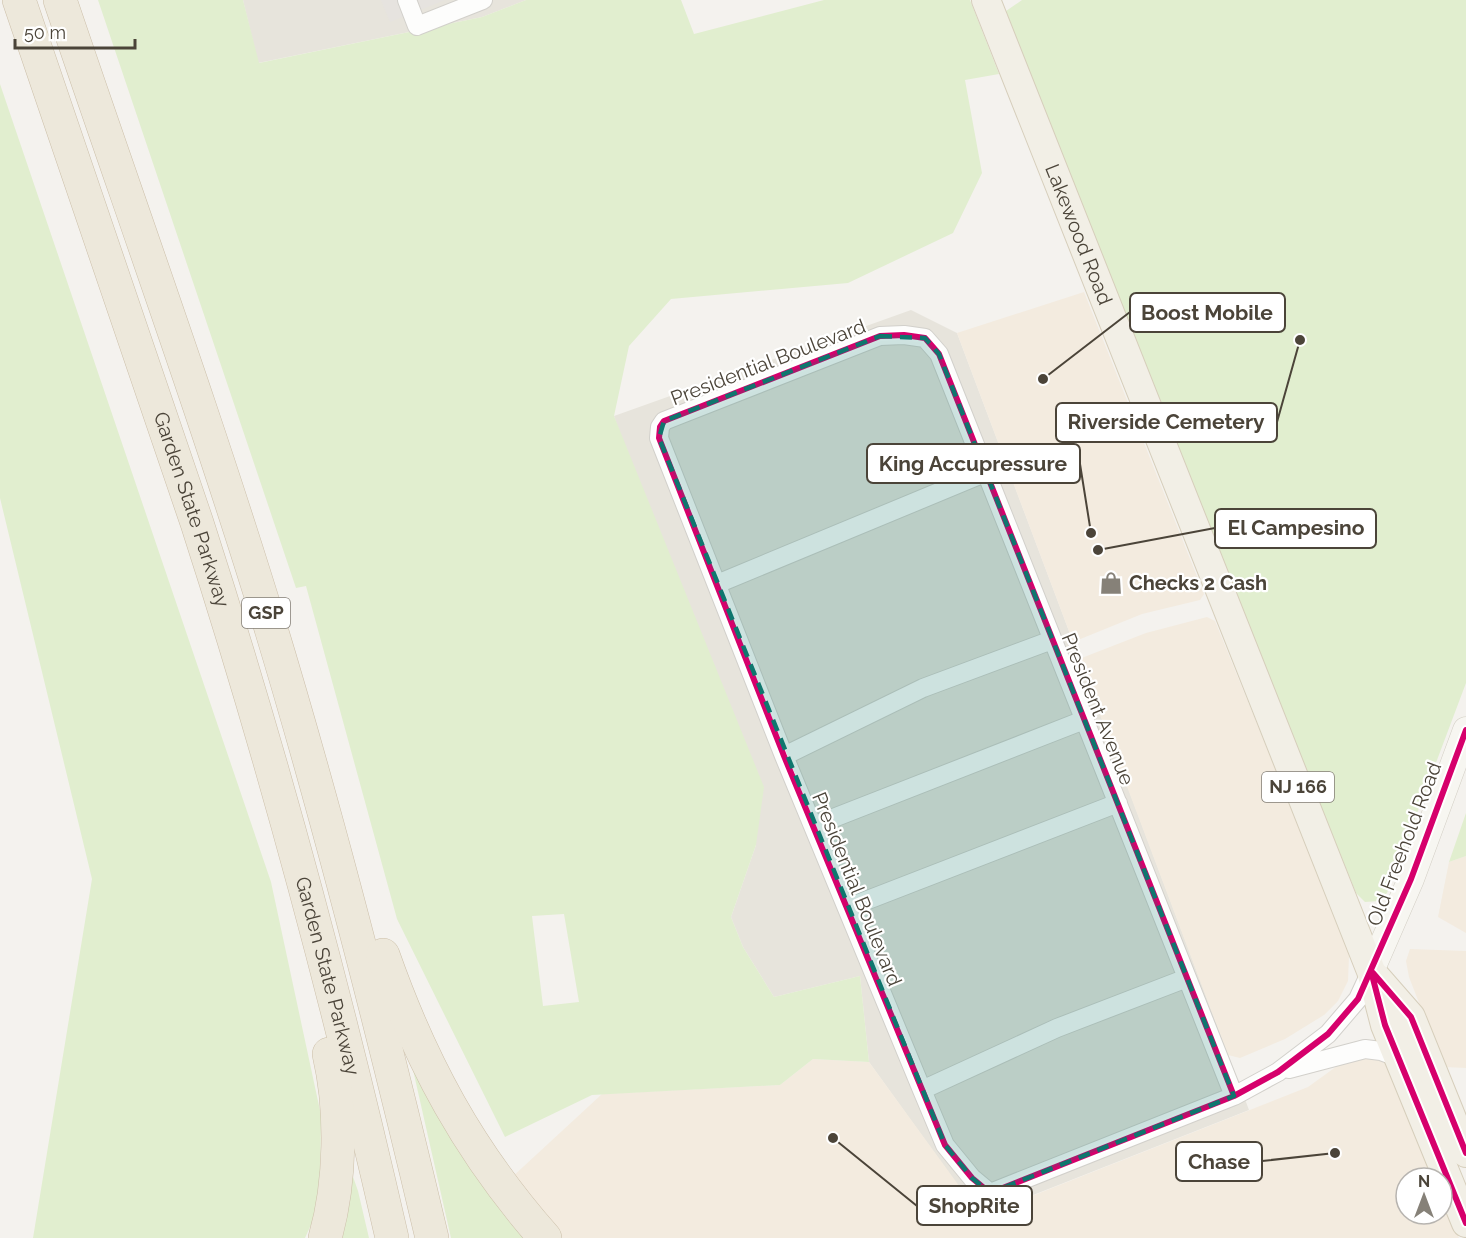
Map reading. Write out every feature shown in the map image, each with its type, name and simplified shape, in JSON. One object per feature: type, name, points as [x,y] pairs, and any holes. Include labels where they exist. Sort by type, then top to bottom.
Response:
[{"type":"highway","name":"Garden State Parkway","points":[[19,0],[196,523],[238,660],[313,913],[368,1131],[392,1238]]},
{"type":"highway","name":"Garden State Parkway","points":[[60,0],[196,398],[269,623],[370,980],[432,1238]]},
{"type":"highway","points":[[196,398],[228,477],[330,770],[382,952],[406,1017],[433,1077],[465,1133],[498,1180],[544,1238]]},
{"type":"highway","points":[[238,660],[334,1079],[337,1127],[335,1186],[325,1238]]},
{"type":"main road","name":"Lakewood Road","points":[[986,0],[1371,971],[1385,1025],[1466,1223]]},
{"type":"main road","name":"Old Freehold Road","points":[[1371,971],[1411,879],[1466,730]]},
{"type":"main road","name":"Lakewood Road","points":[[1371,971],[1411,1017],[1466,1151]]},
{"type":"street","points":[[407,0],[417,26],[460,4],[483,0]]},
{"type":"street","name":"Presidential Boulevard","points":[[925,338],[904,335],[880,336],[664,421],[660,427],[659,438],[784,756],[945,1146],[972,1178],[990,1193],[1234,1096],[1278,1072],[1328,1034],[1358,999],[1371,971]]},
{"type":"street","name":"President Avenue","points":[[925,338],[939,354],[1234,1096]]},
{"type":"street","points":[[717,584],[987,472]]},
{"type":"street","points":[[784,756],[923,688],[1052,640]]},
{"type":"street","points":[[813,826],[1084,720]]},
{"type":"street","points":[[847,908],[1118,803]]},
{"type":"street","points":[[921,1090],[1057,1028],[1186,978]]},
{"type":"street","name":"Presidential Boulevard","points":[[1278,1072],[1365,1049],[1381,1051],[1400,1058]]},
{"type":"highlighted area","points":[[880,336],[925,338],[939,354],[1234,1096],[990,1193],[972,1178],[945,1145],[659,438],[664,421]]},
{"type":"shaded area","points":[[243,0],[526,0],[482,17],[258,63]]},
{"type":"shaded area","points":[[381,0],[445,0],[390,22]]},
{"type":"shaded area","points":[[1084,292],[1204,594],[1200,600],[1142,614],[1073,642],[957,333]]},
{"type":"shaded area","points":[[911,310],[957,333],[1249,1110],[980,1216],[869,1062],[860,976],[774,997],[743,947],[731,917],[756,845],[614,416]]},
{"type":"shaded area","points":[[1207,617],[1215,621],[1346,942],[1349,956],[1348,981],[1338,1001],[1324,1015],[1285,1039],[1240,1058],[1228,1055],[1079,659],[1146,633]]},
{"type":"shaded area","points":[[1466,856],[1466,933],[1438,917],[1449,862]]},
{"type":"shaded area","points":[[1410,949],[1466,951],[1466,1068],[1444,1067],[1409,977],[1406,961]]},
{"type":"shaded area","points":[[1366,1054],[1387,1063],[1431,1166],[1394,1166],[1394,1226],[1454,1225],[1459,1238],[562,1238],[510,1179],[602,1094],[780,1085],[813,1059],[869,1062],[981,1216],[1308,1087],[1351,1056]]},
{"type":"green space","points":[[98,0],[243,0],[259,63],[482,17],[526,0],[681,0],[694,34],[824,0],[970,0],[999,74],[965,80],[982,173],[953,233],[848,283],[671,299],[629,346],[614,416],[764,787],[756,845],[731,917],[743,947],[774,997],[860,976],[869,1062],[813,1059],[780,1085],[592,1095],[505,1137],[397,919],[306,586],[296,588]],"holes":[[[564,914],[579,1002],[543,1006],[532,916]]]},
{"type":"green space","points":[[1022,0],[1466,0],[1466,683],[1387,893],[1379,901],[1365,902],[1356,893],[1194,493],[1006,11]]},
{"type":"green space","points":[[0,84],[271,882],[321,1115],[320,1205],[305,1238],[33,1238],[92,879],[0,498]]},
{"type":"green space","points":[[1466,813],[1466,856],[1449,862]]},
{"type":"green space","points":[[411,1061],[531,1238],[451,1238]]},
{"type":"green space","points":[[350,1168],[358,1191],[369,1238],[333,1238]]},
{"type":"cycle path","points":[[1234,1096],[939,354],[925,338],[904,335],[880,336],[664,421],[660,427],[659,438],[784,756],[945,1145],[972,1178],[990,1193],[1234,1096],[1278,1072],[1328,1034],[1358,999],[1411,879],[1466,730]]},
{"type":"cycle path","points":[[1371,971],[1385,1025],[1466,1223]]},
{"type":"cycle path","points":[[1373,973],[1411,1017],[1466,1153]]},
{"type":"place","name":"Riverside Cemetery","points":[[1300,340]]},
{"type":"place","name":"Boost Mobile","points":[[1043,379]]},
{"type":"place","name":"King Accupressure","points":[[1091,533]]},
{"type":"place","name":"El Campesino","points":[[1098,550]]},
{"type":"place","name":"Checks 2 Cash","points":[[1111,583]]},
{"type":"place","name":"ShopRite","points":[[833,1138]]},
{"type":"place","name":"Chase","points":[[1335,1153]]}]
